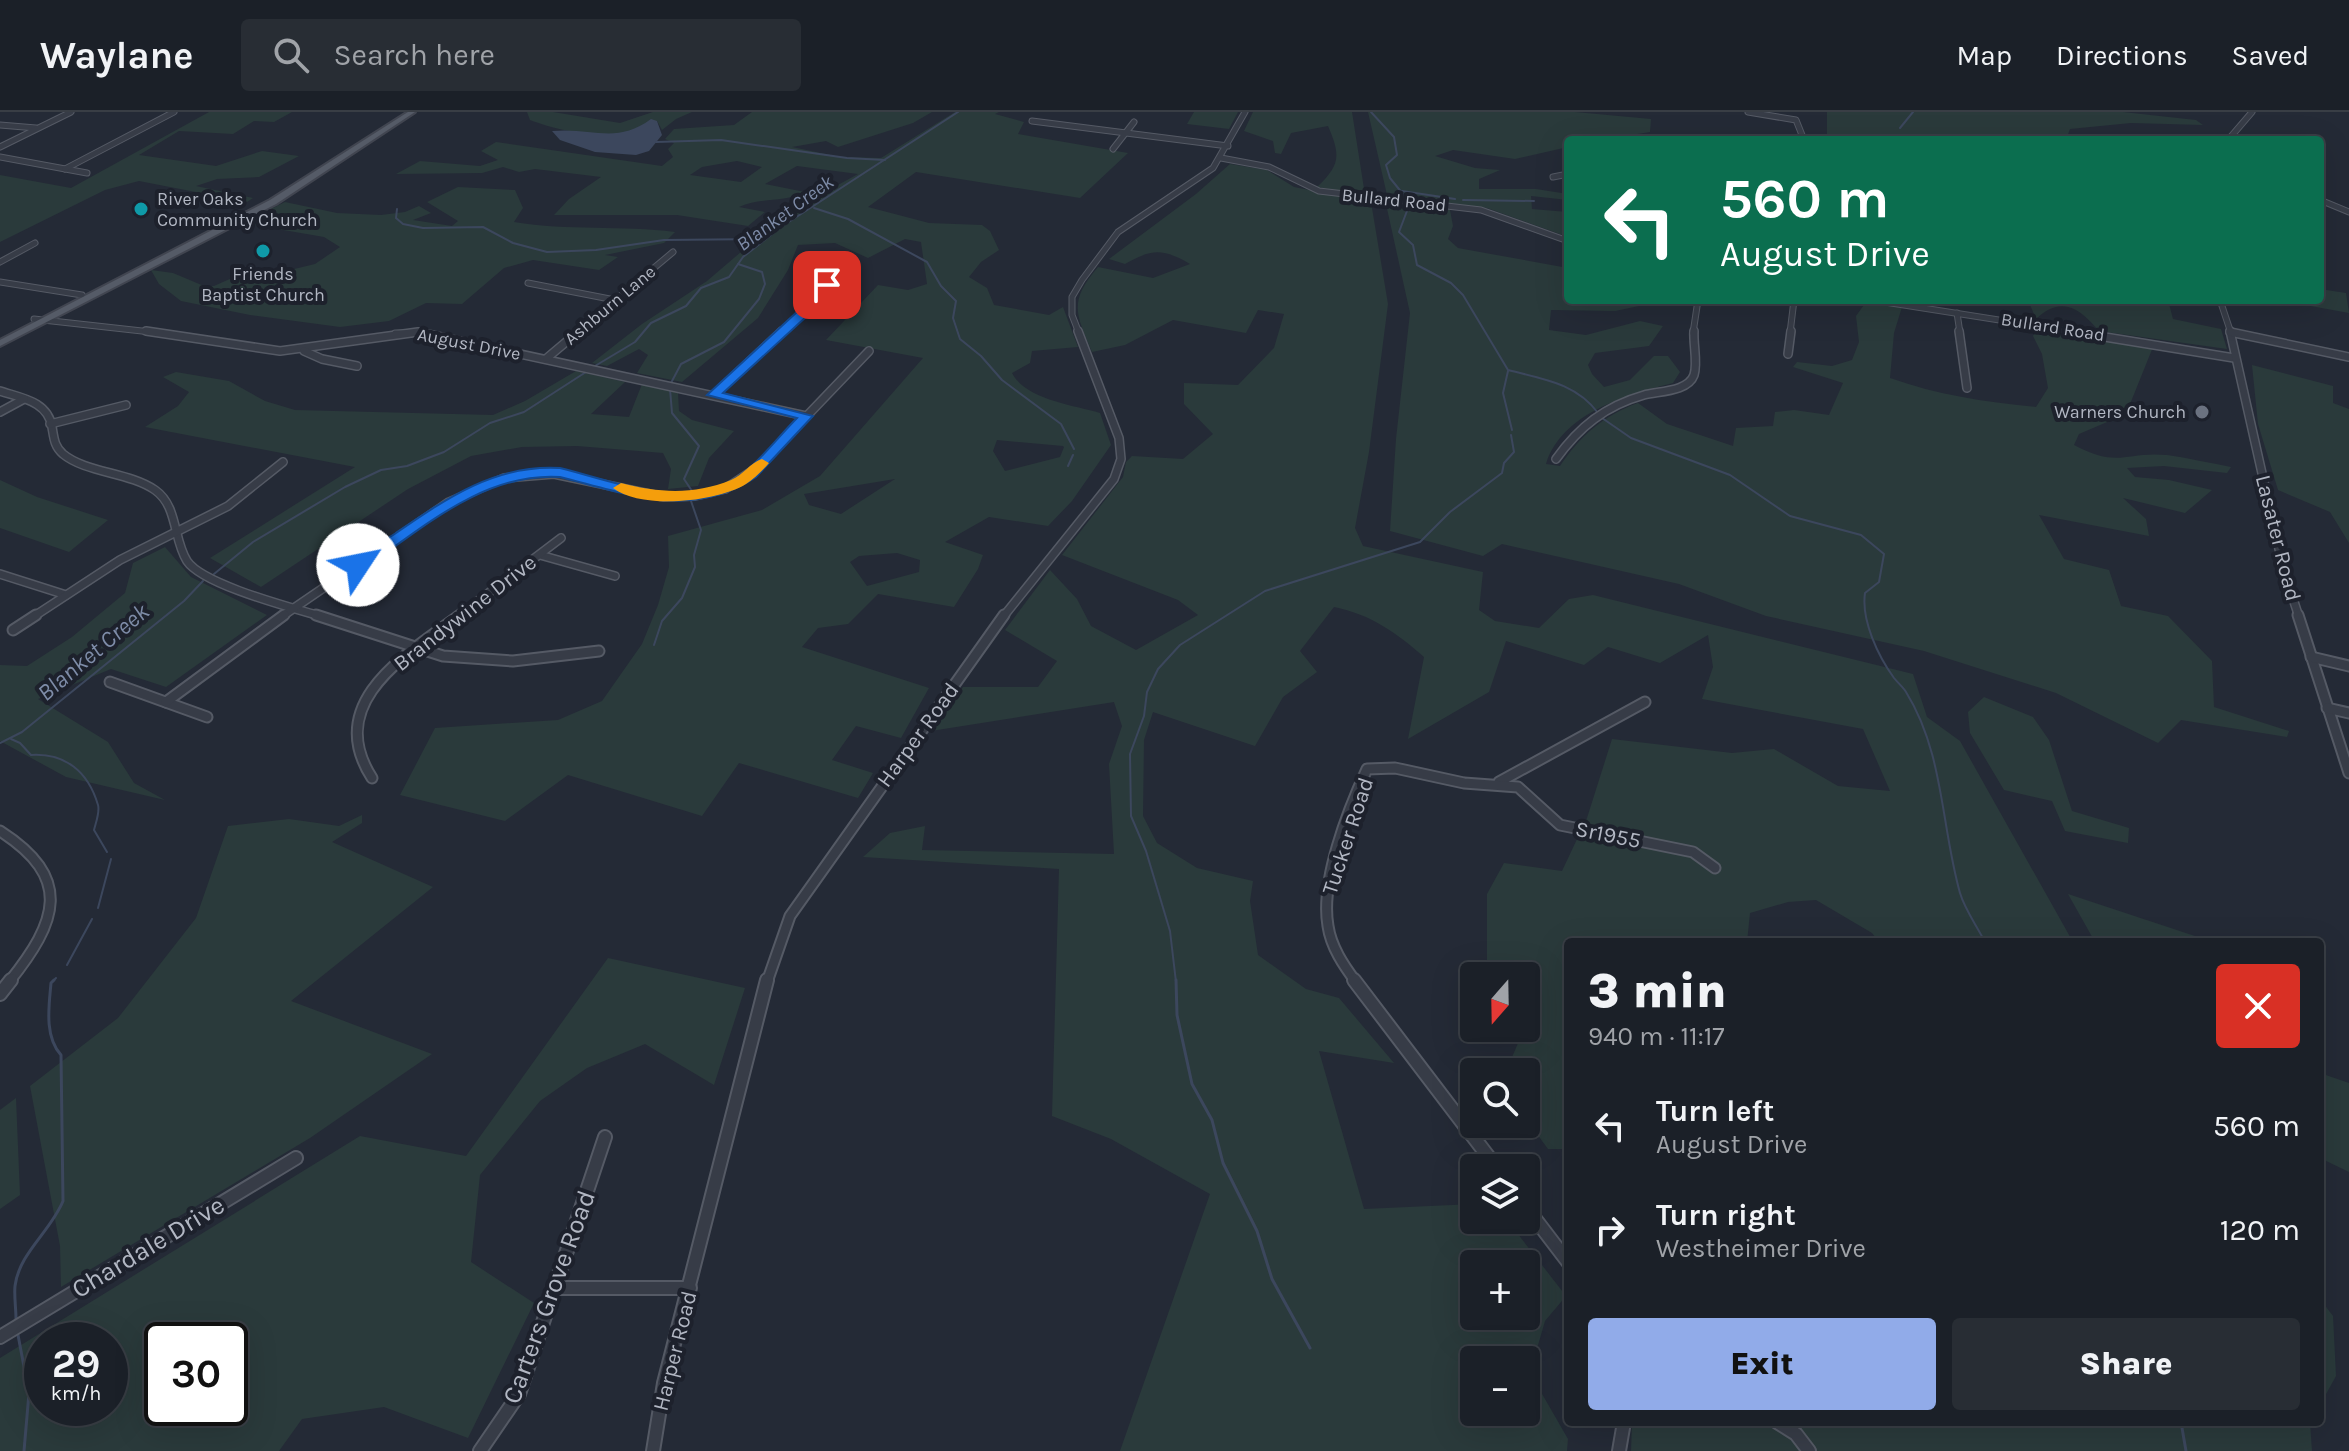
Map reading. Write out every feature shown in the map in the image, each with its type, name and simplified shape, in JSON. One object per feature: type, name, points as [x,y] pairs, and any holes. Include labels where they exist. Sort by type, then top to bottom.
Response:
[{"type":"main road","points":[[0,343],[82,295],[296,183],[403,112]]},
{"type":"main road","points":[[0,336],[293,190],[412,112]]},
{"type":"street","points":[[0,147],[71,112]]},
{"type":"street","points":[[65,169],[174,112]]},
{"type":"street","name":"Harper Road","points":[[653,1451],[664,1383],[760,1001],[790,916],[1003,617],[1094,507],[1119,468],[1119,438],[1072,315],[1072,297],[1118,232],[1196,182],[1221,158],[1245,112]]},
{"type":"street","points":[[1748,112],[1796,120],[1802,136]]},
{"type":"street","points":[[2231,136],[2250,112]]},
{"type":"street","points":[[1032,121],[1228,146]]},
{"type":"street","points":[[1113,149],[1134,122]]},
{"type":"street","points":[[0,125],[39,129]]},
{"type":"street","points":[[0,157],[87,173]]},
{"type":"street","name":"Bullard Road","points":[[1221,158],[1269,167],[1319,191],[1481,210],[1564,240]]},
{"type":"street","points":[[1553,177],[1564,175]]},
{"type":"street","points":[[2324,202],[2349,212]]},
{"type":"street","points":[[0,262],[35,243]]},
{"type":"street","name":"Ashburn Lane","points":[[547,358],[673,252]]},
{"type":"street","points":[[0,282],[82,295]]},
{"type":"street","points":[[528,283],[615,300]]},
{"type":"street","points":[[714,395],[802,313],[827,285]]},
{"type":"street","points":[[1556,459],[1576,431],[1592,418],[1633,399],[1682,385],[1691,379],[1694,373],[1693,339],[1697,304]]},
{"type":"street","points":[[1788,354],[1794,304]]},
{"type":"street","name":"Bullard Road","points":[[1898,304],[2234,358]]},
{"type":"street","name":"Lasater Road","points":[[2221,304],[2235,346],[2234,358],[2284,571],[2349,773]]},
{"type":"street","points":[[1957,313],[1967,388]]},
{"type":"street","name":"August Drive","points":[[39,319],[95,324],[280,351],[304,351],[384,333],[418,332],[806,416]]},
{"type":"street","points":[[2230,332],[2349,357]]},
{"type":"street","points":[[304,351],[322,359],[357,366]]},
{"type":"street","points":[[166,702],[201,672],[445,506],[483,485],[544,471],[573,475],[655,497],[687,497],[717,491],[751,474],[869,351]]},
{"type":"street","points":[[0,391],[41,406],[48,414],[53,444],[59,453],[143,483],[158,492],[167,502],[188,563],[202,575],[294,609],[443,656],[490,661],[599,651]]},
{"type":"street","points":[[0,412],[24,399]]},
{"type":"street","points":[[50,424],[126,405]]},
{"type":"street","points":[[13,630],[120,560],[228,506],[283,462]]},
{"type":"street","name":"Brandywine Drive","points":[[372,778],[356,746],[355,735],[361,711],[379,681],[416,648],[561,538]]},
{"type":"street","points":[[540,555],[615,576]]},
{"type":"street","points":[[0,574],[66,595]]},
{"type":"street","points":[[2311,657],[2349,666]]},
{"type":"street","points":[[110,682],[207,717]]},
{"type":"street","name":"Tucker Road","points":[[1496,783],[1518,774],[1645,702]]},
{"type":"street","points":[[2327,708],[2349,713]]},
{"type":"street","name":"Tucker Road","points":[[1486,1154],[1348,971],[1332,941],[1326,914],[1331,879],[1367,769],[1395,768],[1464,783],[1510,785]]},
{"type":"street","name":"Sr1955","points":[[1510,785],[1525,791],[1548,817],[1560,825],[1693,852],[1715,868]]},
{"type":"street","points":[[0,994],[35,945],[49,912],[51,897],[51,883],[44,864],[18,839],[2,834]]},
{"type":"street","name":"Carters Grove Road","points":[[480,1451],[519,1394],[605,1137]]},
{"type":"street","name":"Chardale Drive","points":[[0,1337],[296,1158]]},
{"type":"street","points":[[1540,1225],[1564,1257]]},
{"type":"street","points":[[557,1288],[690,1288]]},
{"type":"street","points":[[1619,1451],[1623,1426]]},
{"type":"street","points":[[1783,1426],[1796,1434],[1809,1451]]},
{"type":"shaded area","points":[[209,112],[292,112],[274,122],[254,121],[233,134],[179,131],[139,155],[216,166],[262,151],[299,156],[259,177],[217,179],[196,186],[253,198],[247,202],[139,181],[105,190],[0,242],[0,175],[71,188]]},
{"type":"shaded area","points":[[527,112],[553,112],[620,123],[653,112],[692,112],[662,130],[657,121],[653,121],[630,133],[606,135],[579,133],[541,124],[530,120]]},
{"type":"shaded area","points":[[752,112],[932,112],[913,123],[838,147],[826,141],[792,147],[840,157],[881,158],[955,112],[999,112],[995,114],[1024,122],[1018,134],[1128,153],[1080,198],[916,172],[868,207],[929,223],[982,225],[990,231],[999,250],[981,262],[969,277],[987,288],[994,305],[1049,315],[1063,307],[1078,347],[1032,351],[1030,363],[1012,373],[1028,390],[1039,395],[1100,413],[1111,445],[1072,501],[1048,526],[989,517],[945,542],[983,555],[978,569],[954,607],[878,594],[848,624],[818,628],[802,647],[929,688],[901,738],[856,726],[832,760],[873,773],[858,798],[739,763],[702,816],[568,775],[505,821],[400,795],[435,728],[558,720],[602,701],[642,644],[658,605],[669,567],[668,536],[762,510],[820,476],[923,358],[826,340],[878,285],[908,290],[927,284],[921,242],[905,239],[868,258],[835,243],[798,245],[788,270],[758,318],[682,382],[637,373],[648,355],[639,349],[607,366],[592,363],[642,324],[707,281],[769,228],[805,203],[858,174],[797,166],[765,184],[805,192],[739,207],[765,212],[748,226],[677,215],[554,215],[569,199],[601,177],[535,169],[519,172],[503,167],[482,173],[396,174],[420,161],[480,166],[498,160],[481,151],[496,142],[662,166],[673,157],[668,149],[674,143],[665,139],[674,129],[734,125]],"holes":[[[737,161],[762,167],[741,182],[690,175],[702,167]],[[997,440],[1064,447],[1060,457],[1005,471],[993,451]],[[895,479],[841,514],[809,505],[804,494]],[[897,553],[920,560],[919,572],[867,586],[850,562],[859,556]]]},
{"type":"shaded area","points":[[1194,112],[1238,112],[1229,129],[1187,124]]},
{"type":"shaded area","points":[[1253,112],[1352,112],[1365,195],[1317,187],[1336,160],[1335,145],[1328,126],[1291,133],[1281,154],[1275,153],[1273,141],[1244,131]]},
{"type":"shaded area","points":[[1368,112],[1575,112],[1651,119],[1650,132],[1626,136],[1564,136],[1564,148],[1515,159],[1453,150],[1435,156],[1475,168],[1500,170],[1479,179],[1479,189],[1536,189],[1564,193],[1564,200],[1531,196],[1532,209],[1564,212],[1564,236],[1487,208],[1387,195]]},
{"type":"shaded area","points":[[1827,112],[2123,112],[2196,120],[2203,125],[2131,123],[2070,129],[2067,136],[1827,136]]},
{"type":"shaded area","points":[[1230,164],[1267,170],[1294,187],[1371,202],[1388,304],[1369,452],[1355,528],[1363,546],[1483,572],[1479,610],[1495,621],[1539,628],[1569,599],[1593,595],[1913,674],[1927,717],[1960,741],[2071,938],[1876,938],[1816,900],[1788,902],[1750,913],[1747,938],[1564,938],[1564,1149],[1548,1149],[1540,1138],[1540,1058],[1512,1058],[1518,1042],[1540,1042],[1540,962],[1487,962],[1487,894],[1504,863],[1562,871],[1587,818],[1612,739],[1732,753],[1774,749],[1838,786],[1890,791],[1863,729],[1702,699],[1713,667],[1708,635],[1660,663],[1608,647],[1584,665],[1506,641],[1489,692],[1408,739],[1424,657],[1382,626],[1359,614],[1334,607],[1300,651],[1317,672],[1283,697],[1255,746],[1153,712],[1144,740],[1143,816],[1157,843],[1197,868],[1253,881],[1250,901],[1258,955],[1306,989],[1339,998],[1394,1063],[1319,1051],[1364,1209],[1460,1205],[1460,1234],[1518,1234],[1530,1250],[1460,1250],[1460,1330],[1540,1330],[1540,1263],[1564,1293],[1564,1298],[1545,1321],[1538,1346],[1460,1346],[1460,1426],[1540,1426],[1540,1390],[1568,1439],[1567,1451],[1120,1451],[1210,1194],[1111,1139],[1052,1116],[1059,869],[863,857],[890,833],[925,826],[922,850],[1114,854],[1109,764],[1122,726],[1114,702],[931,731],[963,687],[1038,687],[1057,661],[1005,630],[1050,570],[1077,599],[1091,626],[1136,650],[1198,615],[1178,600],[1062,555],[1123,477],[1126,462],[1132,456],[1183,459],[1213,434],[1184,404],[1184,383],[1238,385],[1274,348],[1284,314],[1258,310],[1246,333],[1173,320],[1125,345],[1092,352],[1078,308],[1082,290],[1098,267],[1153,278],[1190,264],[1157,252],[1142,255],[1125,264],[1109,259],[1196,194]]},
{"type":"shaded area","points":[[458,187],[515,190],[523,208],[514,222],[675,232],[664,243],[605,255],[618,257],[599,270],[533,260],[504,268],[462,304],[426,303],[389,321],[340,327],[250,315],[181,301],[159,284],[151,270],[173,273],[204,286],[214,286],[232,278],[261,277],[315,264],[340,247],[324,237],[242,223],[285,202],[337,213],[381,215],[405,212],[419,206],[431,213],[413,220],[452,226],[458,221],[427,202]]},
{"type":"shaded area","points":[[1386,204],[1450,210],[1453,226],[1448,239],[1458,248],[1564,267],[1564,304],[1649,304],[1615,311],[1551,310],[1549,330],[1586,335],[1640,321],[1663,326],[1649,346],[1595,353],[1588,365],[1604,387],[1630,380],[1654,356],[1668,356],[1680,372],[1673,383],[1616,400],[1581,419],[1554,446],[1546,464],[1560,466],[1594,428],[1638,403],[1667,424],[1733,446],[1736,428],[1773,426],[1775,412],[1794,410],[1829,415],[1843,383],[1793,367],[1797,362],[1832,366],[1852,360],[1859,342],[1856,316],[1865,304],[1902,307],[1894,333],[1890,378],[1980,400],[2036,407],[2048,388],[2042,354],[2033,336],[2037,329],[2153,347],[2126,414],[2079,434],[2074,445],[2112,458],[2167,455],[2231,467],[2227,473],[2164,466],[2127,468],[2135,477],[2169,480],[2212,490],[2185,513],[2123,498],[2146,519],[2149,536],[2039,515],[2064,559],[2109,570],[2121,606],[2168,616],[2212,661],[2214,707],[2289,731],[2287,737],[2181,720],[2158,743],[2056,693],[1924,651],[1766,616],[1679,584],[1502,544],[1483,556],[1390,531],[1396,439],[1410,313]]},
{"type":"shaded area","points":[[2324,290],[2346,293],[2349,313],[2300,304],[2324,304]]},
{"type":"shaded area","points":[[2030,304],[2169,304],[2173,319],[2221,329],[2227,349],[2099,331],[2085,316],[2070,307],[2054,308],[2036,319]]},
{"type":"shaded area","points":[[2252,365],[2333,386],[2333,403],[2349,409],[2349,543],[2330,512],[2278,490],[2258,424]]},
{"type":"shaded area","points":[[576,371],[625,382],[591,414],[629,417],[642,384],[678,393],[679,411],[692,420],[734,431],[709,458],[698,486],[668,489],[671,469],[663,453],[577,446],[522,447],[471,456],[408,489],[261,587],[210,558],[355,467],[145,427],[178,406],[189,392],[163,377],[176,372],[229,381],[265,401],[295,410],[493,415],[525,401]]},
{"type":"shaded area","points":[[0,480],[37,497],[108,520],[69,552],[0,528]]},
{"type":"shaded area","points":[[165,547],[191,577],[267,615],[166,687],[111,669],[38,699],[108,742],[134,783],[165,800],[66,777],[0,741],[0,665],[27,666],[72,637],[125,593],[133,563]]},
{"type":"shaded area","points":[[1984,697],[2033,717],[2049,740],[2072,811],[2129,828],[2128,843],[2065,831],[2052,801],[2004,790],[1970,733],[1968,712]]},
{"type":"shaded area","points":[[362,815],[362,823],[332,842],[433,887],[291,1001],[432,1054],[310,1138],[61,1287],[60,1246],[30,1086],[118,1018],[196,918],[228,826],[289,819],[339,826]]},
{"type":"shaded area","points":[[2068,894],[2201,938],[2093,938]]},
{"type":"shaded area","points":[[608,958],[745,988],[714,1085],[645,1044],[587,1068],[540,1101],[480,1175],[471,1262],[534,1303],[468,1438],[384,1407],[302,1419],[279,1451],[0,1451],[0,1358],[24,1343],[24,1426],[128,1426],[128,1322],[58,1322],[360,1136],[466,1156]]},
{"type":"shaded area","points":[[2324,1074],[2349,1083],[2349,1172],[2324,1160]]},
{"type":"shaded area","points":[[16,1098],[20,1195],[0,1209],[0,1110]]},
{"type":"shaded area","points":[[2324,1304],[2333,1316],[2336,1376],[2324,1398]]},
{"type":"shaded area","points":[[1632,1426],[2310,1426],[2312,1451],[1631,1451]]},
{"type":"water","points":[[651,119],[657,121],[662,135],[649,151],[636,155],[595,152],[560,140],[552,131],[615,133],[638,127]]},
{"type":"waterway","name":"Blanket Creek","points":[[884,160],[958,112]]},
{"type":"waterway","points":[[1371,112],[1394,137],[1397,155],[1386,165],[1390,178],[1407,199]]},
{"type":"waterway","points":[[1900,128],[1913,112]]},
{"type":"waterway","points":[[656,142],[721,140],[847,158],[884,160]]},
{"type":"waterway","name":"Blanket Creek","points":[[738,264],[781,227],[884,160]]},
{"type":"waterway","points":[[1402,191],[1455,199]]},
{"type":"waterway","points":[[1463,200],[1534,201]]},
{"type":"waterway","points":[[1410,203],[1399,232],[1413,245],[1417,265],[1451,283],[1463,295],[1508,370],[1569,389],[1598,413]]},
{"type":"waterway","points":[[814,208],[848,219],[927,262],[941,286],[956,301],[953,318],[960,339],[981,356],[1002,380],[1061,424],[1074,449]]},
{"type":"waterway","points":[[397,209],[396,218],[403,224],[423,228],[483,227],[513,243],[547,252],[596,250],[664,240],[762,239]]},
{"type":"waterway","name":"Blanket Creek","points":[[595,366],[635,342],[651,323],[686,306],[701,288],[729,277],[738,264]]},
{"type":"waterway","points":[[671,383],[681,364],[724,342],[759,299],[765,284],[762,272],[738,264]]},
{"type":"waterway","points":[[1508,371],[1503,393],[1512,430]]},
{"type":"waterway","name":"Blanket Creek","points":[[214,574],[253,542],[345,487],[381,470],[407,466],[444,452],[490,423],[524,412],[586,372]]},
{"type":"waterway","points":[[670,389],[672,413],[699,446],[684,479],[692,491]]},
{"type":"waterway","points":[[1602,418],[1631,438],[1730,475],[1790,516],[1861,535],[1884,554],[1879,582],[1865,593],[1868,626],[1882,659],[1906,692],[1928,740],[1960,893],[1983,938]]},
{"type":"waterway","points":[[1176,982],[1170,931],[1146,851],[1131,816],[1130,754],[1144,716],[1147,692],[1158,669],[1180,645],[1265,591],[1420,542],[1450,512],[1502,473],[1504,463],[1514,452],[1511,435]]},
{"type":"waterway","points":[[1068,466],[1073,455]]},
{"type":"waterway","points":[[654,645],[662,621],[682,598],[695,567],[694,555],[701,530],[691,501]]},
{"type":"waterway","name":"Blanket Creek","points":[[0,743],[22,732],[184,601],[203,581]]},
{"type":"waterway","points":[[11,739],[20,743],[31,755],[65,761],[81,774],[94,793],[98,805],[94,830],[107,852]]},
{"type":"waterway","points":[[98,908],[111,859]]},
{"type":"waterway","points":[[67,965],[92,919]]},
{"type":"waterway","points":[[16,1319],[15,1290],[22,1263],[63,1201],[61,1055],[52,1039],[49,1020],[51,983],[56,978]]},
{"type":"waterway","points":[[1176,980],[1177,1015],[1192,1084],[1212,1120],[1223,1163],[1257,1231],[1272,1279],[1310,1348]]},
{"type":"waterway","points":[[18,1335],[29,1393],[24,1451]]},
{"type":"waterway","points":[[2182,1426],[2186,1451]]},
{"type":"slow traffic","points":[[621,488],[655,497],[701,495],[740,482],[762,463]]},
{"type":"place","name":"River Oaks Community Church","points":[[141,209]]},
{"type":"place","name":"Friends Baptist Church","points":[[263,251]]},
{"type":"place","name":"Warners Church","points":[[2202,412]]},
{"type":"route","points":[[358,565],[445,506],[503,478],[544,471],[560,472],[655,497],[701,495],[740,482],[806,416],[714,395],[802,313],[827,285]]}]
